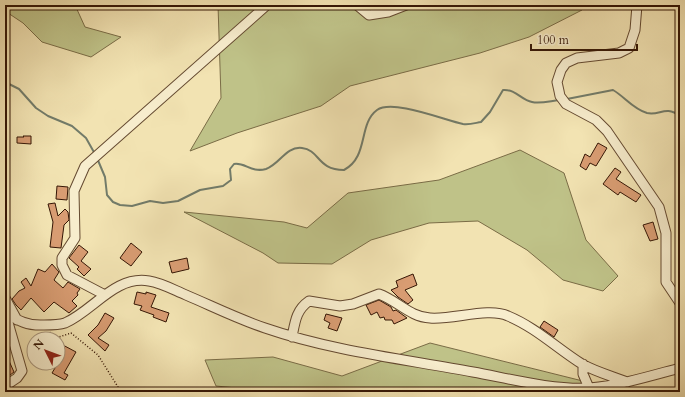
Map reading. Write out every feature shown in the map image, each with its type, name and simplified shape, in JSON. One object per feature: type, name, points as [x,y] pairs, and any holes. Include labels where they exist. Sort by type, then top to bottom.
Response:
[{"type":"street","points":[[104,295],[67,275],[62,265],[62,258],[75,238],[74,191],[80,175],[86,166],[267,5]]},
{"type":"street","points":[[356,5],[369,15],[388,12],[406,5]]},
{"type":"street","points":[[637,5],[636,30],[629,48],[619,54],[577,58],[566,63],[561,70],[557,82],[560,96],[566,104],[596,120],[607,131],[659,207],[666,233],[666,282],[680,303]]},
{"type":"street","points":[[5,312],[30,326],[64,323],[82,312],[104,295],[127,283],[148,281],[168,287],[260,326],[325,346],[523,381],[563,387],[589,388],[628,382],[680,368]]},
{"type":"street","points":[[292,337],[296,318],[301,307],[309,301],[340,306],[353,304],[379,294],[389,297],[417,316],[431,318],[457,317],[490,312],[508,316],[583,364],[628,382]]},
{"type":"street","points":[[5,298],[17,320]]},
{"type":"street","points":[[5,312],[22,370],[17,378],[5,386]]},
{"type":"street","points":[[583,364],[583,374],[589,388]]},
{"type":"path","points":[[51,325],[51,335],[59,337],[71,333],[98,355],[118,387],[129,392]]},
{"type":"green space","points":[[5,5],[75,5],[85,27],[121,37],[91,57],[42,42],[23,23],[5,11]]},
{"type":"green space","points":[[218,5],[584,5],[582,10],[529,37],[480,53],[350,86],[321,106],[237,133],[190,151],[221,98]]},
{"type":"green space","points":[[520,150],[564,173],[586,240],[618,276],[603,291],[563,280],[527,250],[478,221],[429,223],[371,240],[332,264],[278,263],[263,253],[184,212],[284,222],[307,228],[348,193],[439,180]]},
{"type":"green space","points":[[430,343],[627,392],[278,392],[216,386],[205,360],[273,357],[342,376]]},
{"type":"building","points":[[23,136],[31,136],[31,144],[17,143],[17,137],[24,137]]},
{"type":"building","points":[[598,143],[607,148],[596,166],[590,163],[586,170],[580,166],[585,154],[590,157]]},
{"type":"building","points":[[615,168],[621,172],[616,179],[641,195],[636,202],[620,192],[618,195],[603,184]]},
{"type":"building","points":[[57,186],[68,187],[67,200],[56,199]]},
{"type":"building","points":[[55,203],[58,216],[65,209],[68,212],[69,220],[64,225],[61,248],[50,247],[53,222],[48,204]]},
{"type":"building","points":[[653,222],[658,239],[650,241],[643,225]]},
{"type":"building","points":[[131,243],[142,252],[131,266],[120,258]]},
{"type":"building","points":[[79,245],[88,252],[81,261],[91,269],[84,276],[77,269],[79,267],[69,258]]},
{"type":"building","points":[[187,258],[189,269],[172,273],[169,262]]},
{"type":"building","points":[[52,264],[59,272],[54,280],[63,288],[68,282],[80,289],[77,293],[78,295],[72,301],[77,306],[69,313],[54,302],[44,312],[31,298],[21,310],[12,299],[19,291],[25,288],[21,282],[26,278],[31,286],[38,269],[45,272]]},
{"type":"building","points":[[413,274],[417,285],[405,290],[413,300],[408,304],[391,290],[398,287],[396,281]]},
{"type":"building","points":[[137,292],[146,294],[146,292],[156,295],[151,307],[169,313],[166,322],[153,317],[154,315],[140,310],[142,306],[134,304]]},
{"type":"building","points":[[379,300],[391,307],[393,311],[396,310],[407,318],[394,324],[392,320],[385,320],[384,317],[380,318],[377,312],[371,315],[366,305]]},
{"type":"building","points":[[105,313],[114,318],[106,331],[98,338],[109,345],[105,351],[88,335],[98,325]]},
{"type":"building","points":[[326,314],[342,318],[337,331],[328,328],[330,323],[324,320]]},
{"type":"building","points":[[544,321],[558,330],[554,337],[540,327]]},
{"type":"building","points":[[66,347],[76,352],[66,370]]},
{"type":"building","points":[[5,352],[14,372],[5,379]]},
{"type":"building","points":[[53,371],[65,371],[64,373],[68,375],[65,380],[52,373]]},
{"type":"waterway","points":[[5,82],[19,89],[36,108],[48,116],[72,126],[86,138],[95,154]]},
{"type":"waterway","points":[[97,158],[105,177],[107,195],[113,202],[120,205],[132,206],[150,201],[163,203],[178,201],[200,190],[223,186],[231,180],[230,169],[234,164],[242,164],[256,170],[266,169],[271,167],[287,152],[296,148],[302,148],[312,152],[329,167],[344,170],[352,164],[357,157],[367,123],[371,116],[377,110],[385,107],[419,111],[463,124],[468,124],[481,122],[490,112],[503,90],[511,91],[528,101],[535,103],[559,100]]},
{"type":"waterway","points":[[567,99],[613,90],[633,106],[647,113],[652,114],[670,111],[680,116]]}]
